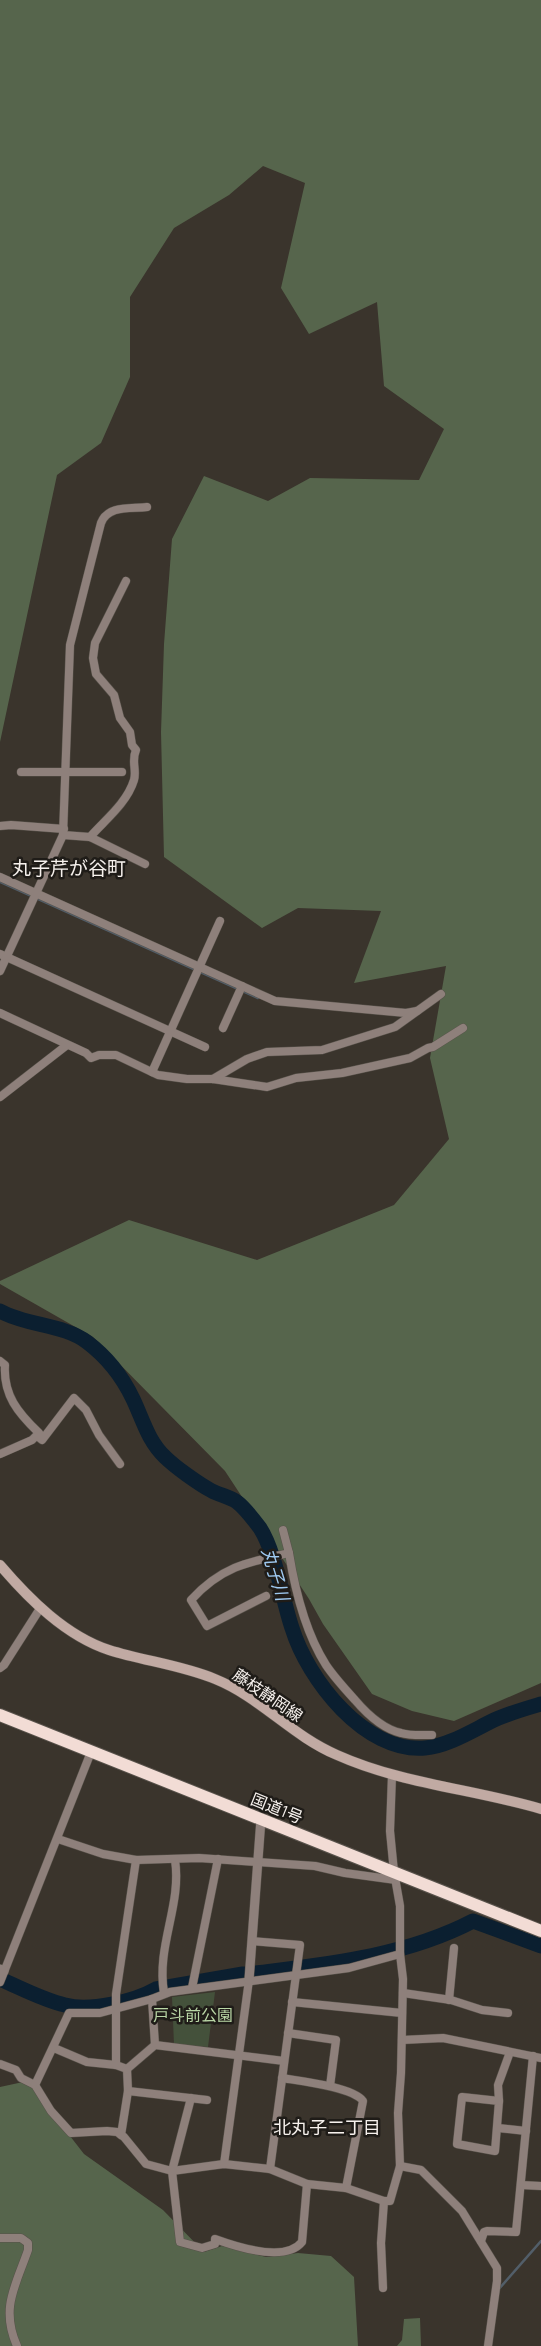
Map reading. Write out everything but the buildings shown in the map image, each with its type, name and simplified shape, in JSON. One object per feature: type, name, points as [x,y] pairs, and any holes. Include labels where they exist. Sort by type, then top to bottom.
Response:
[{"type":"highway","name":"国道1号","points":[[0,1715],[261,1819],[395,1876],[541,1931]]},
{"type":"main road","name":"藤枝静岡線","points":[[0,1565],[41,1607],[58,1621],[96,1645],[165,1662],[216,1679],[254,1700],[296,1732],[324,1749],[392,1775],[484,1794],[541,1809]]},
{"type":"street","points":[[0,971],[4,956],[36,893],[63,832],[67,772],[70,645],[101,523],[106,513],[112,510],[147,507]]},
{"type":"street","points":[[90,837],[126,797],[134,780],[135,771],[133,763],[136,750],[132,746],[130,732],[120,718],[114,695],[96,674],[92,658],[95,643],[126,581]]},
{"type":"street","points":[[21,772],[122,772]]},
{"type":"street","points":[[0,826],[11,825],[90,837],[145,864]]},
{"type":"street","points":[[0,877],[275,1001],[406,1013],[417,1011]]},
{"type":"street","points":[[152,1072],[220,921]]},
{"type":"street","points":[[4,956],[206,1047]]},
{"type":"street","points":[[223,1028],[242,986]]},
{"type":"street","points":[[213,1079],[246,1059],[267,1052],[322,1050],[395,1027],[441,994]]},
{"type":"street","points":[[0,1013],[86,1053],[91,1058],[99,1055],[116,1055],[152,1072],[175,1078],[213,1079],[266,1088],[296,1078],[342,1073],[410,1058],[433,1047],[463,1028]]},
{"type":"street","points":[[0,1097],[67,1044]]},
{"type":"street","points":[[0,1361],[6,1365],[5,1376],[11,1400],[20,1413],[39,1432],[32,1440],[0,1454]]},
{"type":"street","points":[[36,1436],[42,1440],[74,1398],[86,1410],[99,1436],[120,1464]]},
{"type":"street","points":[[283,1530],[294,1582],[305,1618],[325,1664],[360,1706],[384,1726],[399,1733],[432,1735]]},
{"type":"street","points":[[266,1596],[207,1626],[191,1600],[219,1574],[261,1559],[288,1553]]},
{"type":"street","points":[[0,1668],[4,1665],[41,1607]]},
{"type":"street","points":[[2,1975],[92,1752]]},
{"type":"street","points":[[0,2064],[16,2070],[21,2078],[35,2085],[51,2111],[71,2133],[107,2131],[121,2135],[146,2164],[172,2171],[224,2164],[270,2169],[307,2184],[346,2188],[384,2201],[390,2201],[400,2166],[398,2113],[403,1993],[400,1906],[390,1831],[392,1775]]},
{"type":"street","points":[[224,2164],[249,1980],[261,1819]]},
{"type":"street","points":[[58,1838],[103,1854],[136,1860],[218,1859],[315,1866],[345,1873],[395,1876]]},
{"type":"street","points":[[192,1988],[218,1859]]},
{"type":"street","points":[[116,2065],[116,1999],[136,1860]]},
{"type":"street","points":[[164,1993],[161,1967],[174,1896],[175,1860]]},
{"type":"street","points":[[252,1941],[300,1945],[270,2169]]},
{"type":"street","points":[[449,2000],[454,1948]]},
{"type":"street","points":[[35,2085],[69,2013],[100,2012],[152,1999],[164,1993],[249,1980],[296,1970],[348,1968],[400,1949]]},
{"type":"street","points":[[403,1993],[449,2000],[473,2008],[508,2013]]},
{"type":"street","points":[[152,1999],[155,2044]]},
{"type":"street","points":[[292,2002],[402,2012]]},
{"type":"street","points":[[288,2033],[336,2040],[330,2086]]},
{"type":"street","points":[[402,2040],[443,2038],[537,2057],[526,2131],[516,2232],[484,2232],[481,2241]]},
{"type":"street","points":[[127,2069],[155,2044],[284,2061]]},
{"type":"street","points":[[54,2048],[87,2062],[116,2065],[127,2069]]},
{"type":"street","points":[[499,2101],[462,2097],[457,2144],[495,2151],[498,2128],[499,2101],[498,2085],[510,2052]]},
{"type":"street","points":[[121,2135],[128,2091],[127,2069]]},
{"type":"street","points":[[282,2078],[330,2086],[361,2098],[364,2105],[349,2167],[346,2188]]},
{"type":"street","points":[[128,2091],[207,2100]]},
{"type":"street","points":[[191,2098],[172,2171],[180,2242],[202,2248],[215,2244],[215,2239],[263,2251],[282,2253],[296,2249],[302,2242],[307,2184]]},
{"type":"street","points":[[498,2128],[526,2131]]},
{"type":"street","points":[[400,2166],[421,2170],[462,2211],[497,2268],[488,2346]]},
{"type":"street","points":[[521,2185],[541,2186]]},
{"type":"street","points":[[383,2288],[381,2243],[384,2201]]},
{"type":"street","points":[[0,2238],[21,2238],[28,2244],[26,2255],[11,2293],[7,2312],[8,2326],[17,2346]]},
{"type":"green space","points":[[0,0],[541,0],[541,1683],[454,1721],[412,1711],[372,1694],[323,1624],[309,1599],[225,1471],[93,1337],[0,1284],[0,1281],[129,1220],[257,1260],[394,1205],[449,1139],[430,1058],[446,966],[354,983],[381,911],[298,908],[262,928],[164,857],[161,732],[164,644],[172,539],[204,476],[268,501],[310,478],[419,480],[444,429],[384,386],[377,302],[309,334],[281,288],[305,183],[263,166],[229,195],[174,228],[130,297],[130,377],[101,443],[57,475],[0,742]]},
{"type":"green space","name":"戸斗前公園","points":[[215,1992],[208,2047],[174,2044],[172,1997]]},
{"type":"green space","points":[[23,2082],[32,2087],[84,2154],[163,2210],[204,2252],[222,2246],[266,2257],[298,2253],[331,2256],[354,2277],[358,2346],[0,2346],[0,2087]]},
{"type":"green space","points":[[420,2318],[421,2346],[397,2346],[402,2340],[404,2319]]},
{"type":"waterway","points":[[0,882],[258,998]]},
{"type":"waterway","name":"丸子川","points":[[0,1311],[22,1320],[56,1328],[87,1342],[108,1361],[124,1383],[146,1430],[159,1451],[194,1480],[212,1491],[234,1500],[246,1511],[266,1538],[292,1628],[311,1669],[325,1690],[361,1726],[381,1739],[403,1746],[425,1748],[450,1742],[490,1722],[541,1704]]},
{"type":"waterway","points":[[256,1973],[367,1957],[421,1943],[473,1921],[541,1946]]},
{"type":"waterway","points":[[0,1979],[57,2003],[75,2007],[87,2007],[125,2001],[156,1989],[243,1974]]},
{"type":"waterway","points":[[498,2290],[541,2241]]},
{"type":"district","name":"丸子芹が谷町","points":[[69,868]]},
{"type":"district","name":"北丸子二丁目","points":[[327,2127]]}]
